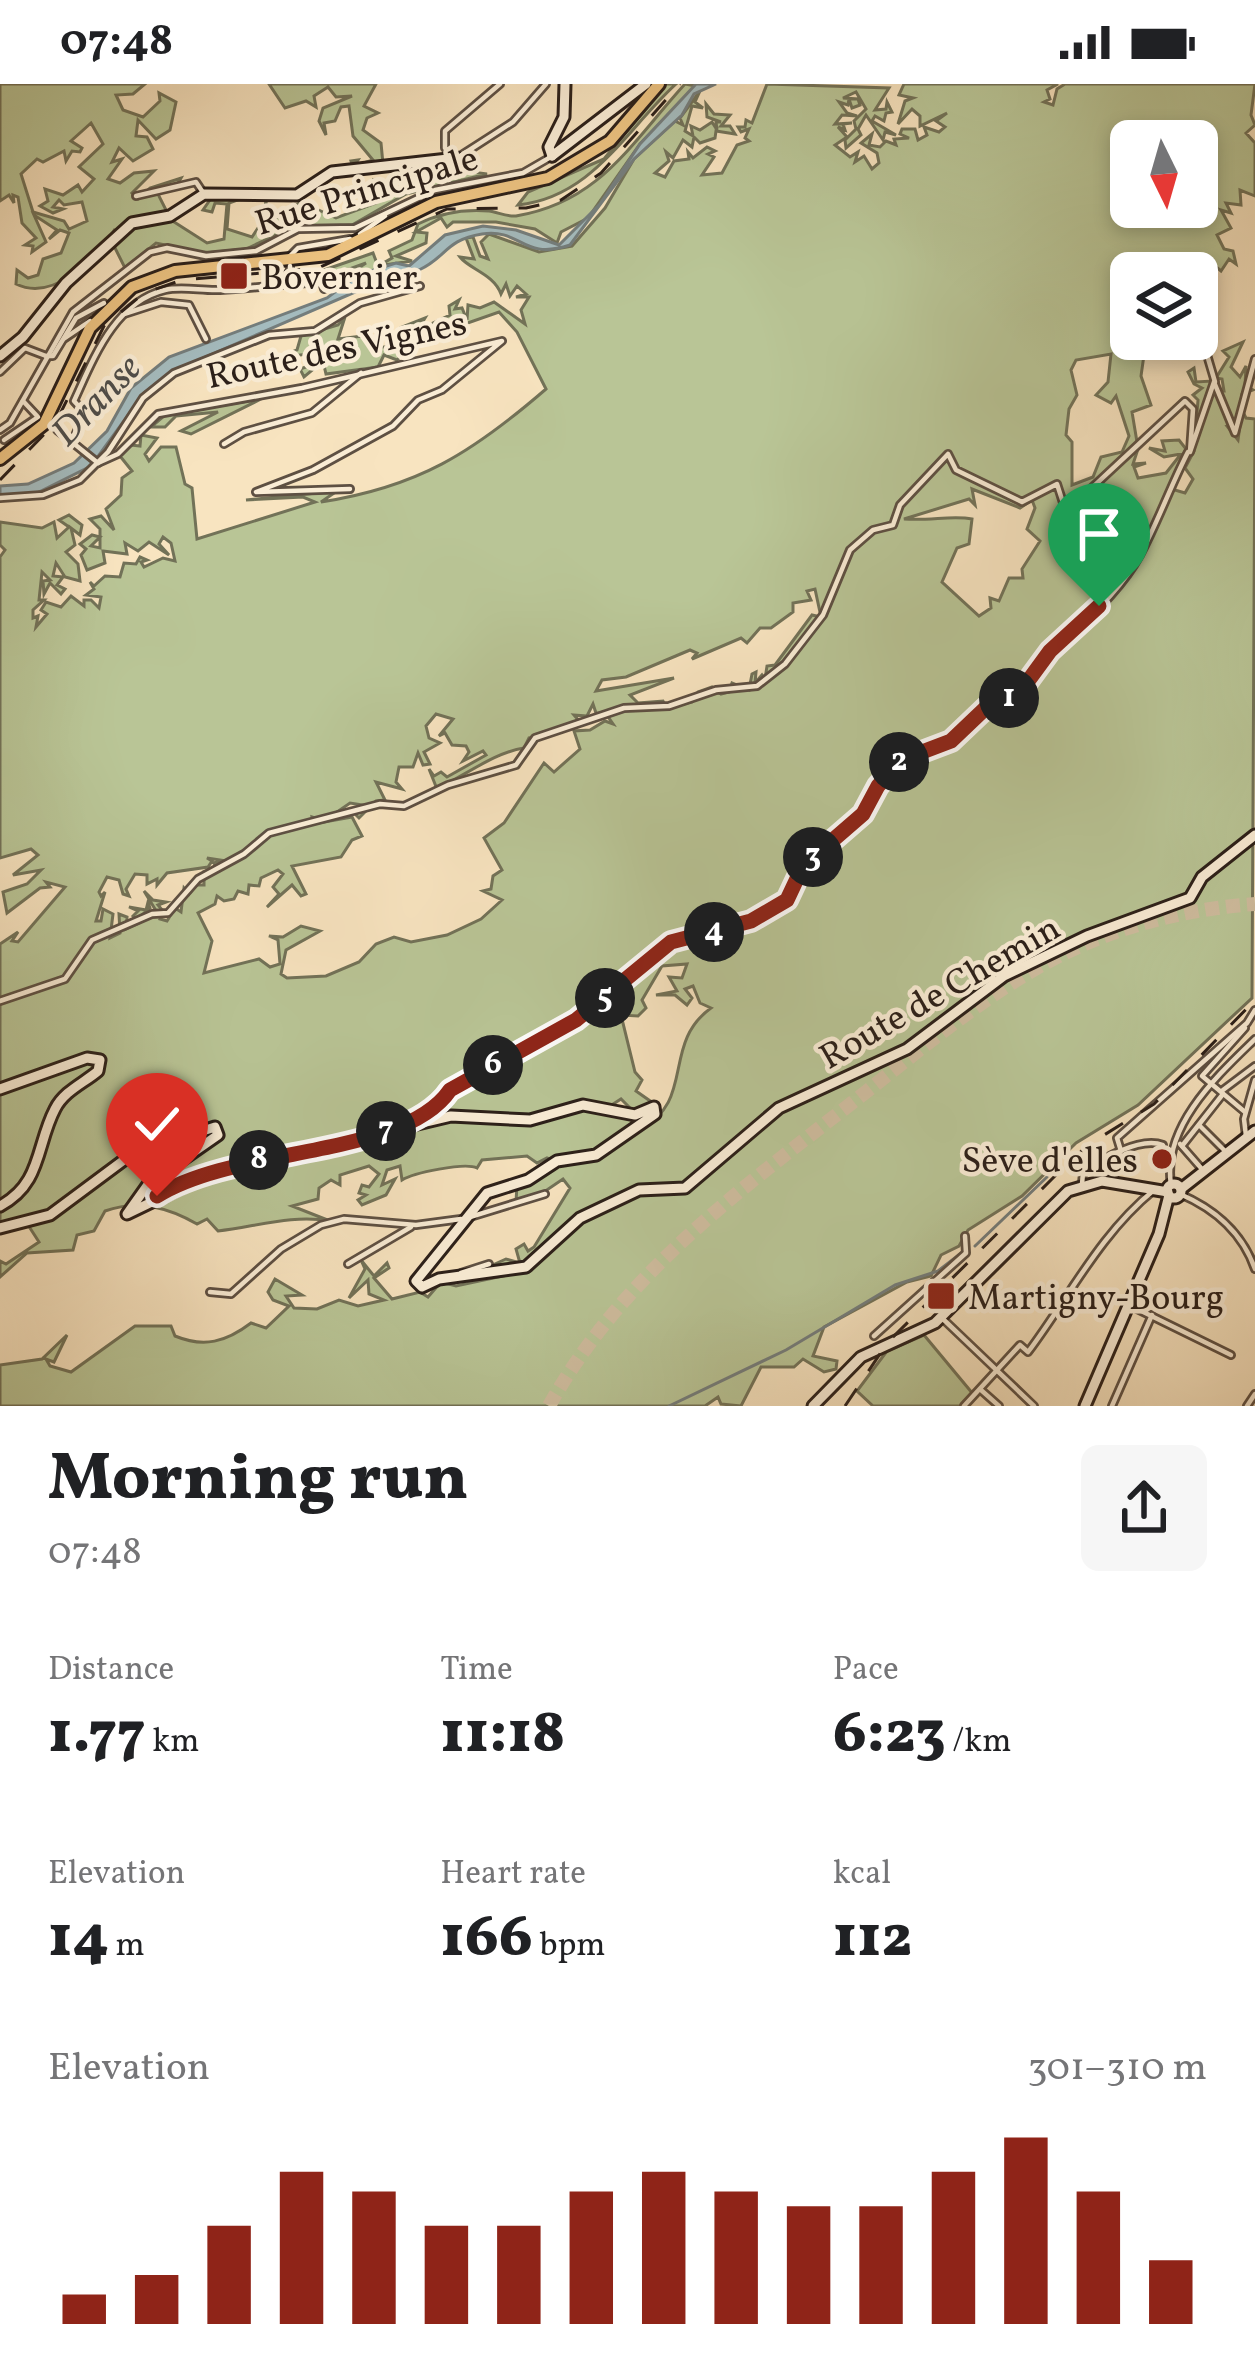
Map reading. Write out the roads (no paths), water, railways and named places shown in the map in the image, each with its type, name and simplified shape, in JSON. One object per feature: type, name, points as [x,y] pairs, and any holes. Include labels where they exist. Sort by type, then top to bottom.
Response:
[{"type":"main road","points":[[0,459],[26,442],[50,415],[102,309],[125,292],[161,274],[328,255],[443,200],[560,173],[610,141],[659,84]]},
{"type":"street","points":[[457,158],[445,148],[445,131],[500,84]]},
{"type":"street","points":[[533,84],[534,98]]},
{"type":"street","points":[[0,356],[124,228],[169,216],[204,194],[297,195],[335,171],[457,158],[494,137],[546,84]]},
{"type":"street","points":[[554,154],[552,141],[564,118],[565,84]]},
{"type":"street","name":"Rue Principale","points":[[0,430],[23,401],[73,312],[154,250],[178,248],[206,256],[252,252],[304,228],[350,229],[435,190],[526,172],[646,84]]},
{"type":"street","points":[[136,196],[196,182],[204,194]]},
{"type":"street","points":[[290,257],[298,248],[355,237],[388,212]]},
{"type":"street","points":[[73,440],[86,413],[74,401],[92,359],[124,314],[167,290],[291,273],[322,282],[324,289]]},
{"type":"street","points":[[58,430],[97,463],[143,398],[169,376],[269,335],[315,331],[351,308],[420,286]]},
{"type":"street","points":[[124,314],[161,302],[189,305],[206,339]]},
{"type":"street","points":[[64,339],[102,309]]},
{"type":"street","points":[[64,339],[78,316],[102,309]]},
{"type":"street","name":"Rue Principale","points":[[46,356],[53,356],[64,339]]},
{"type":"street","name":"Route des Vignes","points":[[0,498],[49,493],[77,481],[97,463],[118,454],[158,414],[454,354],[498,339],[503,343],[442,390],[417,401],[393,427],[313,470],[256,493],[350,488]]},
{"type":"street","points":[[0,372],[27,347],[46,356]]},
{"type":"street","points":[[1209,360],[1235,433],[1255,359]]},
{"type":"street","points":[[224,444],[244,432],[308,416],[361,373]]},
{"type":"street","points":[[0,1228],[50,1215],[129,1155],[215,1127],[218,1135],[146,1185],[127,1213],[209,1174],[280,1153],[340,1145],[407,1127],[436,1108],[450,1090],[576,1020],[671,942],[751,921],[787,900],[803,866],[863,814],[878,786],[901,760],[951,741],[993,701],[1017,696],[1050,651],[1101,604],[1141,554],[1215,382]]},
{"type":"street","points":[[4,440],[38,417],[23,401]]},
{"type":"street","points":[[0,1001],[65,979],[91,941],[152,914],[168,913],[198,879],[244,854],[268,833],[383,804],[404,806],[451,784],[514,766],[535,738],[624,708],[669,706],[716,690],[757,686],[785,664],[823,615],[850,550],[873,530],[893,525],[900,505],[948,454],[956,470],[1022,502],[1057,484],[1066,512],[1184,401],[1193,412],[1188,452]]},
{"type":"street","points":[[19,432],[23,436],[39,421]]},
{"type":"street","name":"Route de Chemin","points":[[407,1127],[465,1114],[530,1120],[583,1105],[638,1114],[653,1107],[656,1112],[636,1132],[596,1155],[557,1161],[528,1180],[490,1191],[460,1220],[416,1281],[422,1287],[439,1279],[529,1266],[578,1219],[637,1191],[686,1188],[781,1106],[902,1052],[1008,973],[1187,899],[1202,877],[1255,835]]},
{"type":"street","points":[[1245,1112],[1202,1076],[1255,1010]]},
{"type":"street","points":[[1121,1151],[1117,1138],[1123,1130],[1150,1113],[1247,1023]]},
{"type":"street","points":[[1085,1406],[1159,1234],[1174,1190],[1177,1139],[1211,1084],[1255,1039]]},
{"type":"street","points":[[0,1089],[92,1057],[100,1060],[95,1074],[56,1106],[41,1157],[24,1189],[0,1206]]},
{"type":"street","points":[[1182,1146],[1222,1093],[1255,1066]]},
{"type":"street","points":[[1174,1190],[1251,1134],[1245,1112],[1255,1080]]},
{"type":"street","points":[[1198,1125],[1225,1151]]},
{"type":"street","points":[[1177,1139],[1206,1165]]},
{"type":"street","points":[[1082,1184],[1083,1174],[1121,1151],[1154,1142],[1163,1145]]},
{"type":"street","points":[[813,1406],[861,1357],[920,1331],[939,1316],[1061,1196],[1082,1184],[1174,1190],[1220,1217],[1246,1246],[1255,1269]]},
{"type":"street","points":[[964,1406],[1020,1346],[1028,1352],[1061,1308],[1077,1274],[1155,1188]]},
{"type":"street","points":[[211,1292],[231,1294],[281,1249],[322,1225],[344,1219],[416,1225],[460,1220],[545,1194]]},
{"type":"street","points":[[348,1264],[416,1225]]},
{"type":"street","points":[[874,1336],[966,1253],[965,1236]]},
{"type":"street","points":[[460,1278],[464,1271],[489,1264]]},
{"type":"street","points":[[1129,1305],[1231,1355]]},
{"type":"street","points":[[1123,1406],[1113,1403],[1152,1315]]},
{"type":"street","points":[[939,1316],[1034,1406]]},
{"type":"street","points":[[980,1388],[999,1406]]},
{"type":"street","points":[[1246,1406],[1255,1394]]},
{"type":"water","name":"Dranse","points":[[696,84],[716,84],[694,94],[682,115],[634,159],[570,245],[541,249],[495,233],[460,240],[419,270],[392,276],[180,368],[145,392],[91,466],[37,493],[0,495],[0,486],[28,484],[74,463],[107,431],[131,388],[169,357],[327,298],[358,275],[396,263],[409,266],[445,235],[483,226],[516,230],[559,245],[600,204],[640,144]]},
{"type":"waterway","points":[[975,1246],[1047,1177]]},
{"type":"waterway","points":[[669,1406],[786,1350],[895,1285],[938,1271],[960,1254]]},
{"type":"tunnel","points":[[549,1406],[613,1314],[689,1235],[970,1012],[1027,974],[1107,935],[1170,917],[1255,904]]},
{"type":"railway","points":[[0,480],[56,422],[104,326],[144,293],[182,280],[318,268],[447,209],[526,208],[561,200],[601,173],[680,84]]},
{"type":"railway","points":[[845,1406],[888,1342],[1057,1174],[1088,1145],[1154,1104],[1255,1000]]},
{"type":"place","name":"Bovernier","points":[[234,276]]},
{"type":"place","name":"Sève d'elles","points":[[1162,1159]]},
{"type":"place","name":"Martigny-Bourg","points":[[941,1296]]}]
